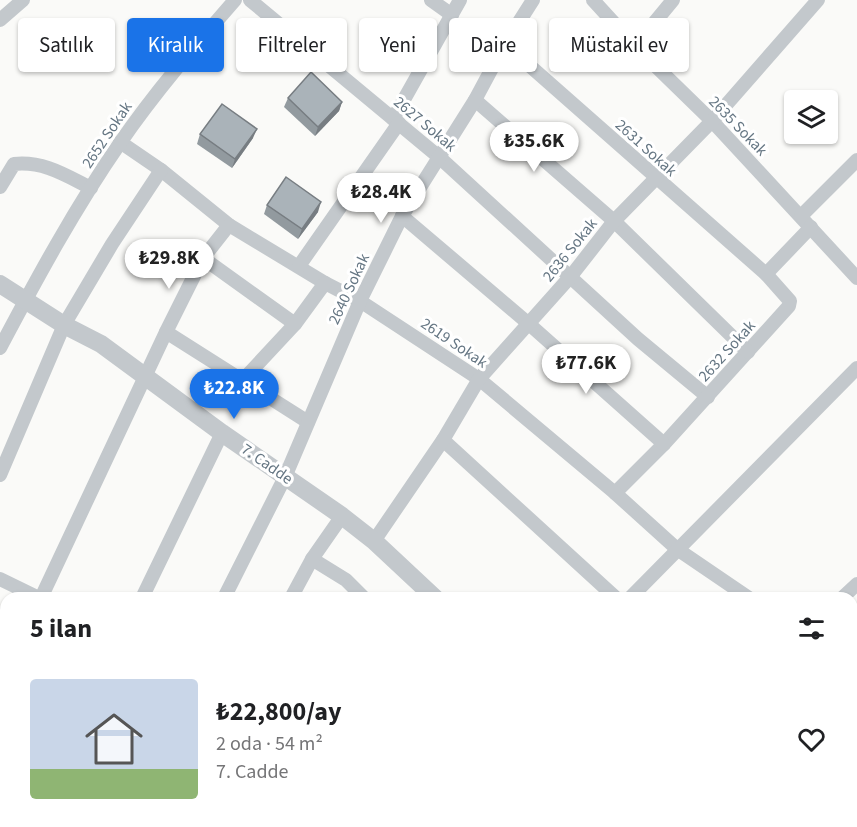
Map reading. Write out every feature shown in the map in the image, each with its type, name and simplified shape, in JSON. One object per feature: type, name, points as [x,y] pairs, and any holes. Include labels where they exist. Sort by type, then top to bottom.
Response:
[{"type":"street","points":[[0,20],[23,0]]},
{"type":"street","name":"2652 Sokak","points":[[0,348],[25,301],[120,142],[171,74],[235,0]]},
{"type":"street","name":"2627 Sokak","points":[[250,0],[439,157],[638,339],[708,397]]},
{"type":"street","points":[[431,0],[452,15]]},
{"type":"street","points":[[299,266],[396,121],[460,0]]},
{"type":"street","name":"2640 Sokak","points":[[522,18],[533,0]]},
{"type":"street","name":"2635 Sokak","points":[[593,0],[609,18]]},
{"type":"street","points":[[658,18],[673,0]]},
{"type":"street","name":"2636 Sokak","points":[[374,541],[444,440],[479,379],[571,276],[614,221],[712,121],[818,0]]},
{"type":"street","name":"2640 Sokak","points":[[227,592],[285,477],[360,301],[402,216],[475,100],[490,72]]},
{"type":"street","name":"2631 Sokak","points":[[536,72],[766,274]]},
{"type":"street","name":"2635 Sokak","points":[[662,72],[712,121],[857,278]]},
{"type":"street","points":[[475,100],[614,221],[748,352]]},
{"type":"street","name":"2619 Sokak","points":[[120,142],[161,170],[229,225],[360,301],[479,379],[615,493],[677,549],[740,592]]},
{"type":"street","points":[[801,216],[857,160]]},
{"type":"street","points":[[0,187],[14,164],[30,162],[51,168],[92,188]]},
{"type":"street","points":[[0,475],[64,325],[112,244],[161,170]]},
{"type":"street","points":[[402,216],[529,324],[664,444]]},
{"type":"street","points":[[43,592],[143,377],[203,258],[229,225]]},
{"type":"street","points":[[766,274],[812,227]]},
{"type":"street","points":[[203,258],[295,324]]},
{"type":"street","name":"2632 Sokak","points":[[615,493],[708,397],[789,306],[790,302],[766,274]]},
{"type":"street","points":[[242,381],[295,324],[326,283]]},
{"type":"street","name":"7. Cadde","points":[[0,284],[64,325],[101,344],[143,377],[342,516],[374,541],[429,592]]},
{"type":"street","points":[[166,332],[308,422]]},
{"type":"street","points":[[636,592],[857,368]]},
{"type":"street","points":[[145,592],[222,433]]},
{"type":"street","points":[[444,440],[609,592]]},
{"type":"street","points":[[294,592],[312,559],[342,516]]},
{"type":"street","points":[[312,559],[346,580],[358,592]]},
{"type":"street","points":[[0,579],[27,592]]},
{"type":"building","points":[[311,72],[342,102],[318,127],[288,98]]},
{"type":"building","points":[[222,104],[257,129],[235,159],[200,134]]},
{"type":"building","points":[[286,177],[321,202],[302,229],[267,205]]}]
